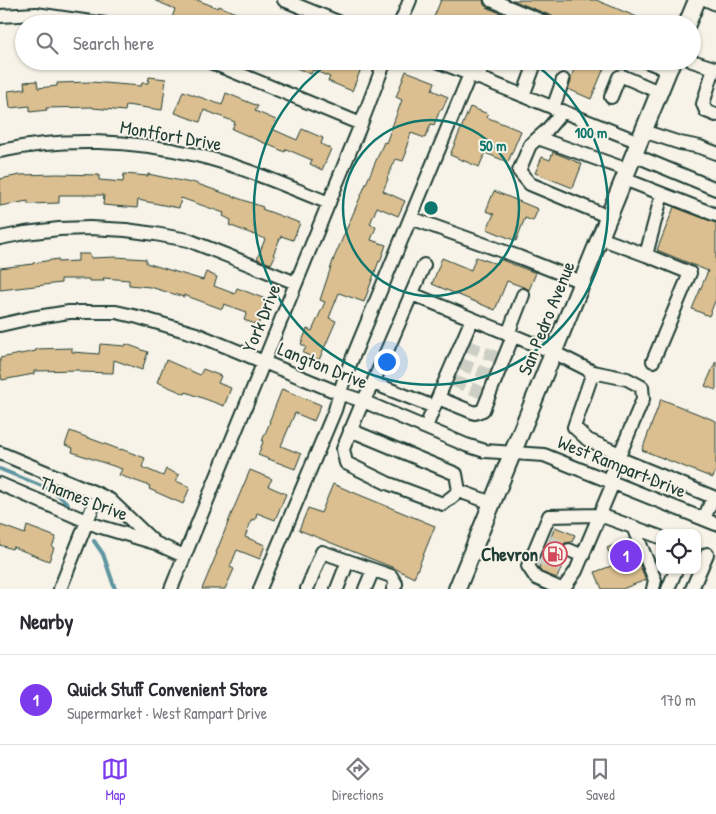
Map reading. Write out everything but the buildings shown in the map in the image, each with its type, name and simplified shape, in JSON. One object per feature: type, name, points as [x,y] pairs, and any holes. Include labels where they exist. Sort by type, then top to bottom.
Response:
[{"type":"main road","points":[[691,15],[697,0]]},
{"type":"main road","name":"San Pedro Avenue","points":[[461,588],[512,453],[668,70]]},
{"type":"street","points":[[284,0],[322,15]]},
{"type":"street","points":[[404,15],[410,0]]},
{"type":"street","points":[[491,0],[527,15]]},
{"type":"street","points":[[707,0],[716,4]]},
{"type":"street","points":[[0,16],[15,15]]},
{"type":"street","points":[[18,15],[43,15]]},
{"type":"street","points":[[701,64],[715,68],[703,104],[706,111],[716,115]]},
{"type":"street","points":[[230,70],[361,124]]},
{"type":"street","name":"York Drive","points":[[171,589],[382,70]]},
{"type":"street","points":[[459,70],[558,110],[634,156],[716,189]]},
{"type":"street","points":[[260,589],[335,410],[339,392],[411,218],[478,70]]},
{"type":"street","points":[[523,96],[533,70]]},
{"type":"street","points":[[611,98],[619,77],[622,76],[659,92]]},
{"type":"street","points":[[563,80],[558,110],[547,130],[530,145],[519,171],[530,184],[609,217]]},
{"type":"street","points":[[538,138],[634,156],[680,143],[716,153]]},
{"type":"street","name":"Montfort Drive","points":[[0,151],[20,146],[67,143],[100,142],[140,145],[197,155],[242,169],[329,203]]},
{"type":"street","points":[[634,156],[662,194],[716,215]]},
{"type":"street","points":[[646,255],[662,194]]},
{"type":"street","points":[[411,218],[582,282]]},
{"type":"street","points":[[0,238],[59,229],[90,228],[155,234],[188,240],[296,283]]},
{"type":"street","points":[[600,238],[690,273],[652,361]]},
{"type":"street","points":[[424,265],[343,449],[346,463],[387,483],[443,504],[458,491]]},
{"type":"street","points":[[412,294],[553,352],[593,372],[627,379],[642,387],[643,399],[619,456],[600,515],[576,571],[562,589],[536,578],[528,566],[537,557],[545,539],[549,516],[600,515],[656,536]]},
{"type":"street","points":[[373,383],[474,414],[483,410],[523,296]]},
{"type":"street","name":"Langton Drive","points":[[0,324],[69,312],[116,312],[138,317],[196,334],[363,401],[466,445],[485,451],[512,453]]},
{"type":"street","points":[[426,427],[436,402],[450,380],[458,362],[472,319]]},
{"type":"street","points":[[593,372],[574,427],[588,440],[619,456],[713,497],[704,519]]},
{"type":"street","points":[[350,430],[456,474],[458,491]]},
{"type":"street","name":"Thames Drive","points":[[0,453],[110,500],[155,543]]},
{"type":"street","name":"West Rampart Drive","points":[[512,453],[544,455],[716,524]]},
{"type":"street","name":"Thames Drive","points":[[0,484],[98,526],[155,543],[184,556]]},
{"type":"street","points":[[458,491],[492,503]]},
{"type":"street","points":[[60,589],[98,494]]},
{"type":"street","points":[[633,527],[655,580],[652,589]]},
{"type":"street","points":[[569,550],[583,556]]},
{"type":"street","points":[[306,589],[322,552],[391,576],[394,586]]},
{"type":"street","points":[[692,589],[707,554]]},
{"type":"street","points":[[337,589],[348,561]]},
{"type":"street","points":[[562,568],[574,573]]},
{"type":"street","points":[[365,589],[373,570]]},
{"type":"street","points":[[668,589],[674,574]]},
{"type":"waterway","points":[[0,469],[54,491],[68,504]]},
{"type":"waterway","points":[[94,541],[103,554],[115,589]]},
{"type":"tunnel","points":[[468,346],[499,358]]},
{"type":"tunnel","points":[[461,364],[492,376]]},
{"type":"tunnel","points":[[454,381],[485,394]]},
{"type":"tunnel","points":[[549,541],[569,550]]},
{"type":"tunnel","points":[[542,559],[561,568]]},
{"type":"place","name":"Chevron","points":[[555,554]]},
{"type":"place","name":"Quick Stuff Convenient Store","points":[[626,556]]}]
